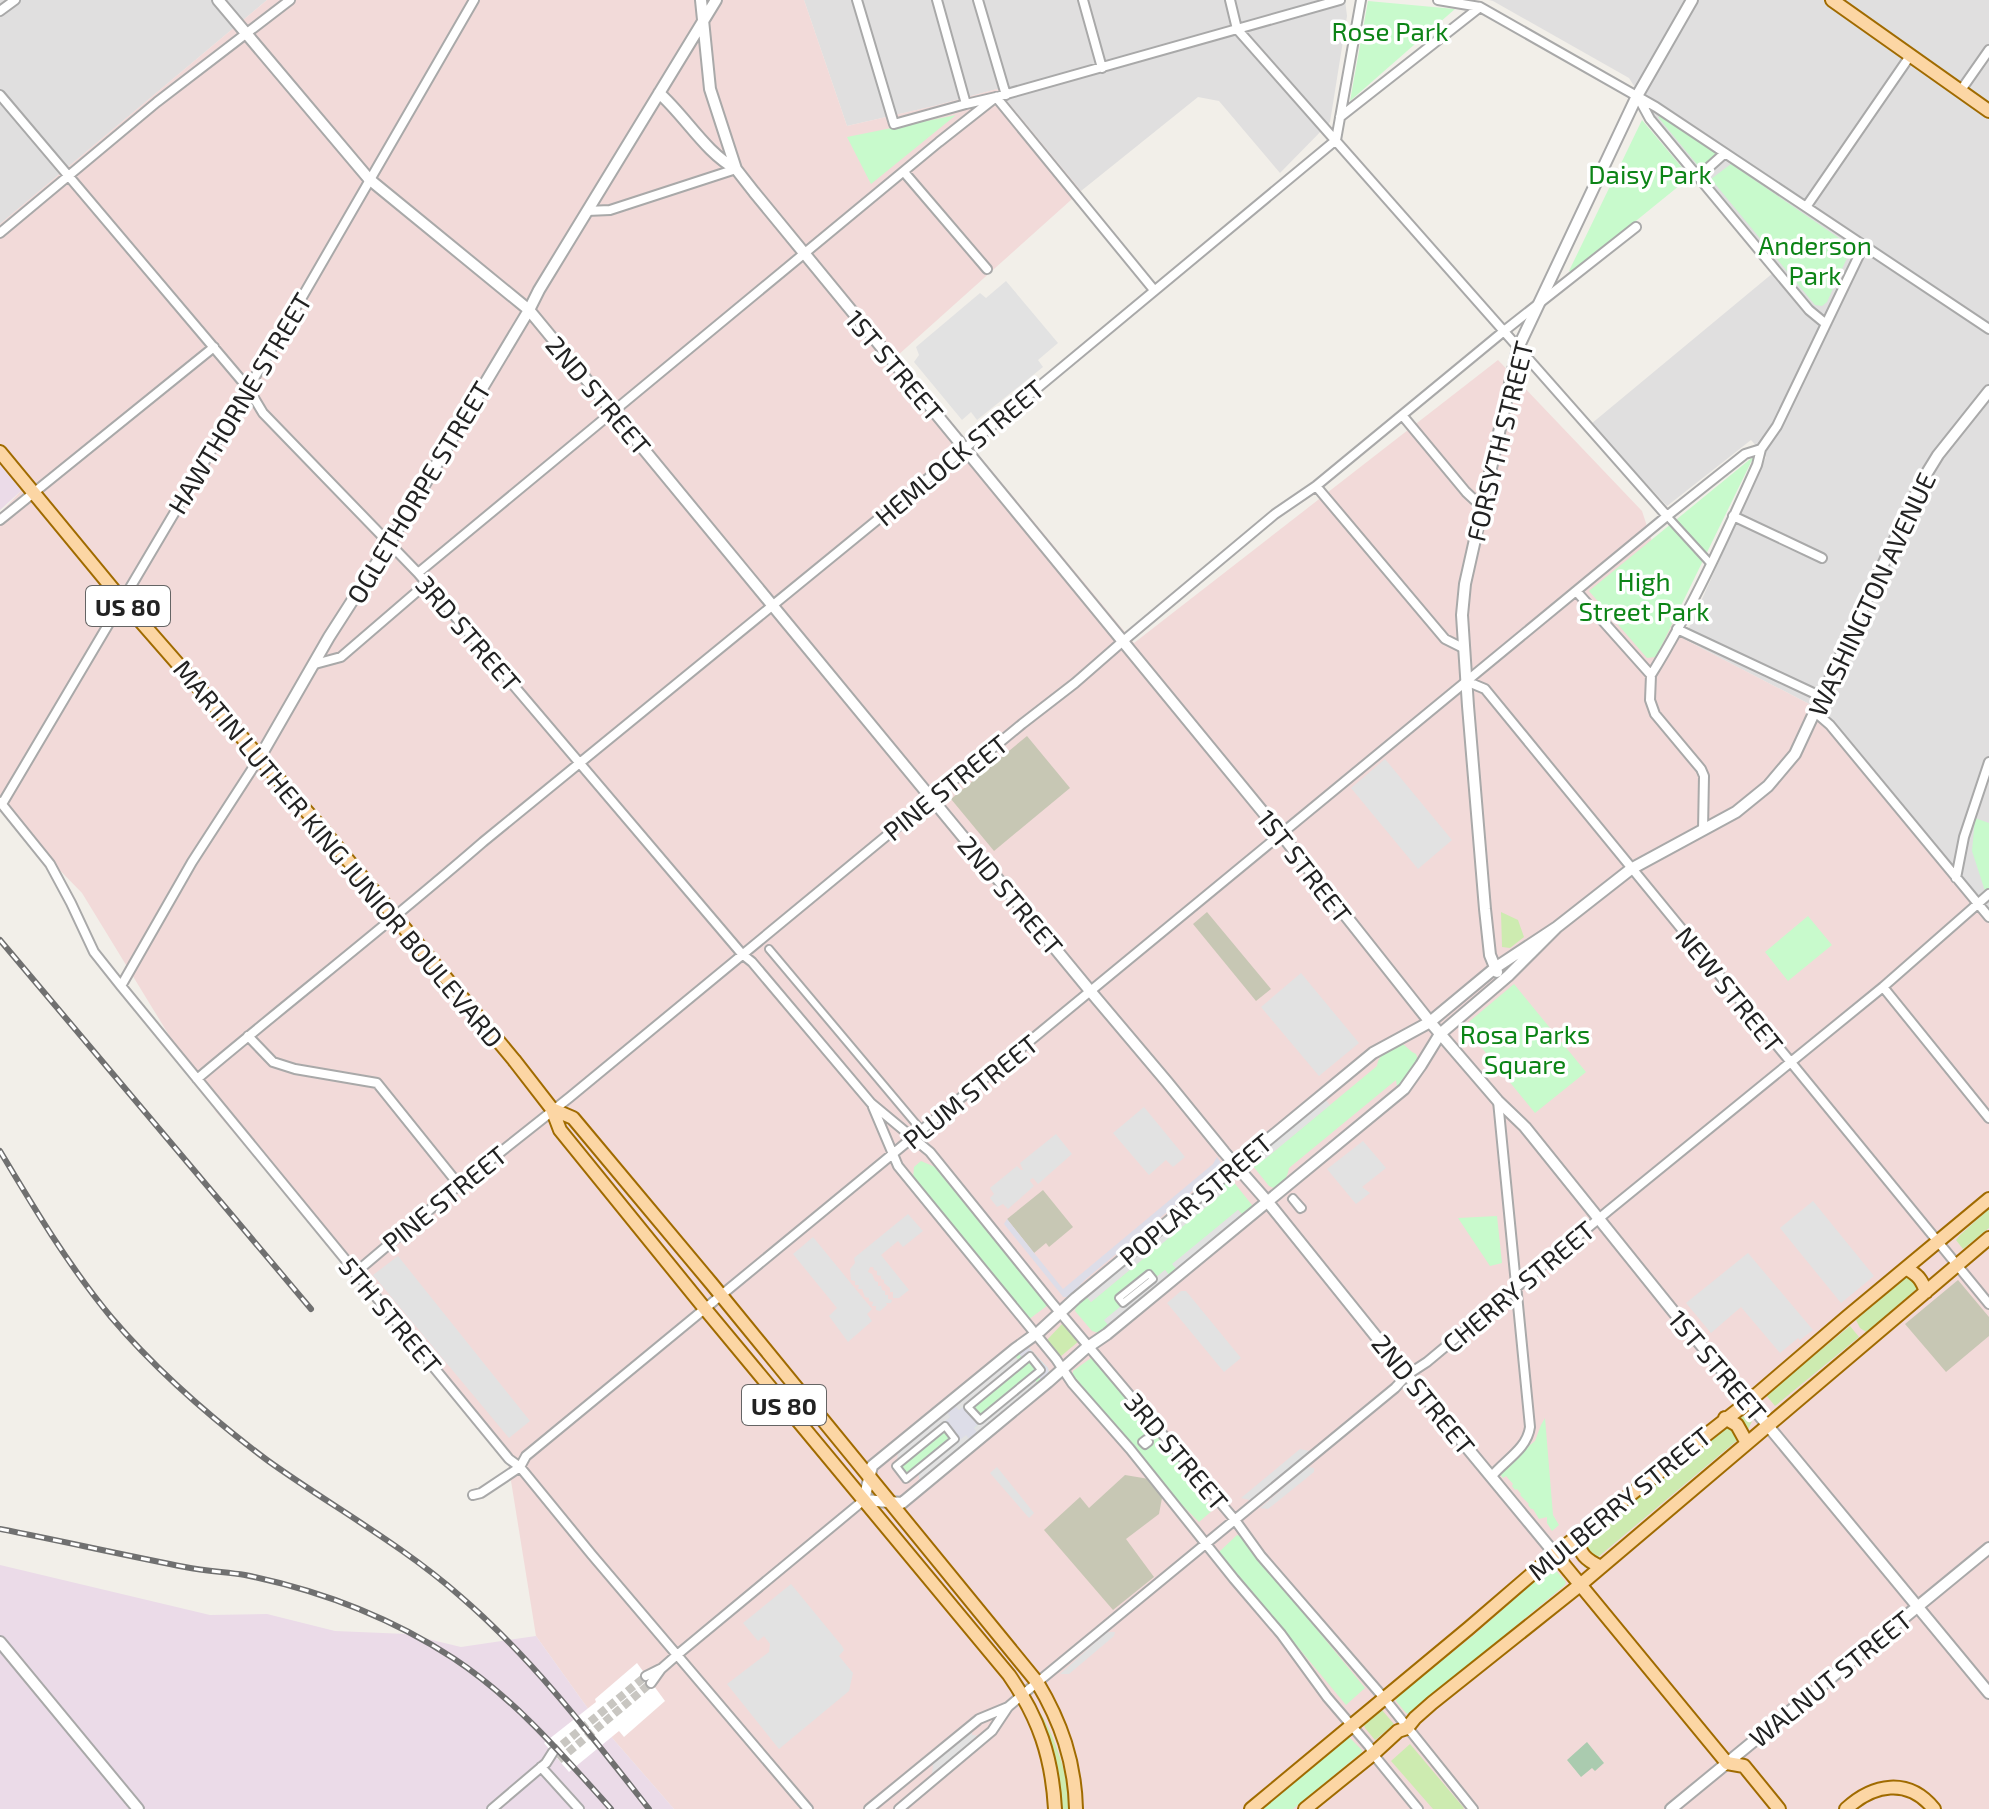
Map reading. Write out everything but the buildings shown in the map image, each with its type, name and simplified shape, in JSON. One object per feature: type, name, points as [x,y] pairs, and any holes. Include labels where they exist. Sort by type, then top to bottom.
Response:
[{"type":"main road","points":[[1832,0],[1989,111]]},
{"type":"main road","name":"MARTIN LUTHER KING JUNIOR BOULEVARD","points":[[0,452],[122,600],[322,829],[544,1096],[560,1130],[1009,1675],[1031,1711],[1045,1743],[1055,1809]]},
{"type":"main road","name":"MARTIN LUTHER KING JUNIOR BOULEVARD","points":[[552,1109],[573,1118],[1037,1682],[1053,1710],[1065,1741],[1075,1786],[1076,1809]]},
{"type":"main road","name":"MULBERRY STREET","points":[[1251,1809],[1555,1554],[1748,1402],[1989,1199]]},
{"type":"main road","name":"MULBERRY STREET","points":[[1305,1809],[1580,1585],[1988,1239]]},
{"type":"main road","points":[[1907,1269],[1922,1281],[1926,1292]]},
{"type":"main road","points":[[1725,1418],[1737,1425],[1747,1443]]},
{"type":"main road","points":[[1575,1538],[1581,1554],[1601,1567]]},
{"type":"main road","name":"2ND STREET","points":[[1555,1554],[1727,1763],[1744,1766],[1779,1809]]},
{"type":"main road","points":[[1846,1809],[1875,1789],[1890,1787],[1910,1791],[1926,1799],[1934,1809]]},
{"type":"street","points":[[0,11],[15,0]]},
{"type":"street","name":"2ND STREET","points":[[218,0],[369,179],[529,310],[1267,1201],[1555,1554]]},
{"type":"street","points":[[0,233],[157,102],[290,0]]},
{"type":"street","name":"HAWTHORNE STREET","points":[[1,803],[474,0]]},
{"type":"street","name":"1ST STREET","points":[[701,0],[710,89],[736,169],[1281,834],[1430,1022],[1498,1101],[1525,1127],[1989,1693]]},
{"type":"street","name":"OGLETHORPE STREET","points":[[121,986],[192,862],[260,757],[337,624],[390,542],[716,0]]},
{"type":"street","points":[[857,0],[894,124],[1340,0]]},
{"type":"street","points":[[937,0],[966,104]]},
{"type":"street","points":[[978,0],[1006,95]]},
{"type":"street","points":[[1083,0],[1102,68]]},
{"type":"street","points":[[1230,0],[1237,29],[1710,563]]},
{"type":"street","points":[[1336,140],[1361,0]]},
{"type":"street","points":[[1438,0],[1480,7],[1637,96],[1989,329]]},
{"type":"street","name":"FORSYTH STREET","points":[[1502,981],[1490,955],[1485,909],[1462,603],[1518,348],[1637,96],[1692,0]]},
{"type":"street","points":[[1340,118],[1480,7]]},
{"type":"street","points":[[1961,90],[1989,50]]},
{"type":"street","points":[[1806,207],[1910,56]]},
{"type":"street","points":[[659,93],[721,161],[736,169]]},
{"type":"street","name":"3RD STREET","points":[[0,95],[248,388],[263,413],[427,583],[871,1103],[930,1152],[1473,1809]]},
{"type":"street","points":[[1637,96],[1650,119],[1698,177],[1809,310],[1826,324]]},
{"type":"street","points":[[418,573],[996,97]]},
{"type":"street","points":[[996,97],[1154,290]]},
{"type":"street","name":"HEMLOCK STREET","points":[[197,1079],[1336,140]]},
{"type":"street","points":[[1698,177],[1725,153]]},
{"type":"street","points":[[587,211],[610,210],[736,169]]},
{"type":"street","points":[[904,172],[987,269]]},
{"type":"street","points":[[1538,305],[1636,227]]},
{"type":"street","points":[[1703,830],[1704,776],[1694,759],[1655,714],[1650,700],[1651,675],[1710,563],[1757,465],[1761,449],[1777,426],[1864,245]]},
{"type":"street","name":"PINE STREET","points":[[355,1273],[1075,683],[1275,514],[1316,486],[1538,305]]},
{"type":"street","points":[[0,520],[214,347]]},
{"type":"street","name":"WASHINGTON AVENUE","points":[[1754,797],[1768,786],[1795,754],[1922,481],[1938,455],[1989,391]]},
{"type":"street","points":[[1402,415],[1482,507]]},
{"type":"street","name":"PLUM STREET","points":[[473,1495],[520,1467],[526,1456],[1667,516],[1745,454],[1761,449]]},
{"type":"street","points":[[1316,486],[1445,639],[1463,648]]},
{"type":"street","points":[[1733,516],[1822,558]]},
{"type":"street","points":[[315,664],[341,657],[427,583]]},
{"type":"street","points":[[1577,592],[1651,675]]},
{"type":"street","points":[[1677,629],[1822,697]]},
{"type":"street","name":"NEW STREET","points":[[1466,681],[1485,689],[1989,1304]]},
{"type":"street","points":[[1815,712],[1830,725],[1989,917]]},
{"type":"street","points":[[1956,878],[1964,837],[1989,762]]},
{"type":"street","name":"POPLAR STREET","points":[[864,1500],[872,1466],[1035,1335],[1373,1053],[1430,1022],[1495,968],[1557,927],[1631,869],[1736,812],[1754,797]]},
{"type":"street","name":"5TH STREET","points":[[1,803],[50,864],[94,952],[121,986],[509,1459],[520,1467],[808,1809]]},
{"type":"street","name":"CHERRY STREET","points":[[899,1809],[992,1731],[1008,1707],[1037,1682],[1883,987],[1989,894]]},
{"type":"street","name":"POPLAR STREET","points":[[890,1502],[902,1503],[1404,1089],[1440,1034],[1502,981],[1557,927]]},
{"type":"street","points":[[769,949],[917,1125]]},
{"type":"street","points":[[1883,987],[1989,1118]]},
{"type":"street","points":[[248,1036],[273,1062],[295,1069],[377,1083],[459,1185]]},
{"type":"street","points":[[1492,1476],[1525,1443],[1530,1427],[1498,1101]]},
{"type":"street","name":"3RD STREET","points":[[871,1103],[898,1166],[1072,1383],[1281,1634],[1327,1697],[1418,1809]]},
{"type":"street","points":[[1149,1274],[1153,1279],[1123,1303],[1119,1298],[1149,1274]]},
{"type":"street","points":[[1030,1356],[1041,1370],[980,1420],[968,1407],[1030,1356]]},
{"type":"street","points":[[945,1426],[955,1439],[906,1479],[897,1465],[945,1426]]},
{"type":"street","points":[[648,1679],[864,1500],[890,1502],[885,1525]]},
{"type":"street","name":"WALNUT STREET","points":[[1671,1809],[1989,1548]]},
{"type":"street","points":[[2,1649],[138,1809]]},
{"type":"street","name":"CHERRY STREET","points":[[869,1809],[979,1719],[1008,1707]]},
{"type":"street","points":[[492,1809],[556,1756]]},
{"type":"street","points":[[544,1765],[579,1809]]},
{"type":"shaded area","points":[[0,0],[267,0],[0,224]]},
{"type":"shaded area","points":[[267,0],[804,0],[847,126],[997,89],[1081,191],[897,356],[1134,643],[1498,360],[1642,511],[1684,639],[1811,705],[1989,924],[1989,1809],[674,1809],[594,1717],[536,1636],[507,1456],[216,1112],[82,893],[0,809],[0,513],[22,490],[0,465],[0,224]]},
{"type":"shaded area","points":[[804,0],[1345,0],[1347,16],[1330,122],[1280,173],[1219,101],[1198,97],[1081,191],[997,89],[847,126]]},
{"type":"shaded area","points":[[1489,0],[1989,0],[1989,924],[1811,705],[1684,639],[1766,457],[1751,440],[1667,506],[1591,424],[1779,268],[1649,110],[1629,78]]},
{"type":"shaded area","points":[[1006,281],[1058,343],[1038,360],[1043,367],[977,420],[971,412],[962,420],[914,362],[919,355],[916,347],[980,293],[986,298]]},
{"type":"shaded area","points":[[0,465],[22,490],[0,510]]},
{"type":"shaded area","points":[[1027,736],[1070,788],[994,851],[951,799]]},
{"type":"shaded area","points":[[1385,759],[1452,840],[1418,869],[1351,788]]},
{"type":"shaded area","points":[[1207,912],[1271,989],[1256,1001],[1193,924]]},
{"type":"shaded area","points":[[1301,973],[1359,1043],[1319,1076],[1261,1007]]},
{"type":"shaded area","points":[[1325,1099],[1330,1105],[1265,1159],[1260,1154]]},
{"type":"shaded area","points":[[1144,1107],[1185,1157],[1173,1167],[1166,1160],[1149,1175],[1113,1133]]},
{"type":"shaded area","points":[[1056,1134],[1072,1154],[1038,1184],[1031,1179],[1034,1186],[1008,1209],[1003,1204],[997,1207],[990,1198],[994,1194],[990,1188],[1017,1166],[1023,1170],[1020,1163]]},
{"type":"shaded area","points":[[1363,1141],[1386,1168],[1362,1187],[1370,1193],[1356,1204],[1327,1169]]},
{"type":"shaded area","points":[[1217,1157],[1222,1164],[1221,1171],[1209,1181],[1207,1179],[1068,1297],[1063,1297],[1004,1224],[1007,1219],[1063,1289],[1213,1164]]},
{"type":"shaded area","points":[[1220,1187],[1224,1192],[1158,1247],[1154,1242]]},
{"type":"shaded area","points":[[1043,1190],[1073,1227],[1049,1247],[1046,1243],[1034,1253],[1007,1219]]},
{"type":"shaded area","points":[[1813,1201],[1874,1276],[1841,1303],[1780,1228]]},
{"type":"shaded area","points":[[1238,1210],[1242,1215],[1177,1270],[1172,1264]]},
{"type":"shaded area","points":[[908,1214],[923,1231],[903,1247],[898,1241],[881,1255],[909,1290],[899,1298],[893,1298],[893,1292],[877,1275],[877,1271],[870,1267],[868,1272],[892,1300],[880,1311],[876,1310],[862,1289],[858,1289],[859,1285],[851,1280],[850,1269],[855,1263],[854,1258]]},
{"type":"shaded area","points":[[813,1237],[872,1309],[867,1314],[872,1321],[848,1342],[829,1316],[837,1308],[793,1254]]},
{"type":"shaded area","points":[[1146,1248],[1150,1253],[1091,1302],[1086,1296]]},
{"type":"shaded area","points":[[1748,1253],[1813,1330],[1780,1353],[1741,1307],[1711,1333],[1686,1303]]},
{"type":"shaded area","points":[[398,1256],[530,1421],[509,1438],[373,1275]]},
{"type":"shaded area","points":[[1165,1270],[1169,1275],[1108,1325],[1104,1320]]},
{"type":"shaded area","points":[[1958,1280],[1989,1317],[1989,1336],[1946,1372],[1905,1324]]},
{"type":"shaded area","points":[[1181,1291],[1186,1291],[1241,1358],[1224,1372],[1167,1303]]},
{"type":"shaded area","points":[[1028,1347],[1049,1373],[1041,1380],[1037,1375],[974,1428],[978,1434],[970,1440],[966,1435],[905,1481],[893,1465],[950,1417],[947,1412],[954,1405],[959,1410],[1022,1359],[1019,1353]],"holes":[[[1030,1356],[1040,1370],[979,1419],[968,1407]],[[945,1427],[955,1439],[906,1479],[896,1466]]]},
{"type":"shaded area","points":[[1015,1356],[1019,1361],[958,1411],[954,1405]]},
{"type":"shaded area","points":[[1033,1378],[1037,1383],[978,1434],[973,1429]]},
{"type":"shaded area","points":[[947,1412],[951,1416],[897,1461],[898,1452]]},
{"type":"shaded area","points":[[966,1434],[970,1440],[919,1481],[919,1472]]},
{"type":"shaded area","points":[[1300,1449],[1310,1451],[1250,1500],[1241,1498]]},
{"type":"shaded area","points":[[997,1467],[1034,1513],[1029,1518],[990,1473]]},
{"type":"shaded area","points":[[1308,1467],[1314,1468],[1314,1472],[1268,1509],[1260,1508]]},
{"type":"shaded area","points":[[1125,1475],[1149,1479],[1162,1498],[1159,1514],[1126,1539],[1154,1577],[1113,1610],[1044,1530],[1080,1497],[1089,1508]]},
{"type":"shaded area","points":[[0,1565],[210,1615],[267,1614],[335,1631],[407,1634],[461,1647],[536,1636],[594,1717],[674,1809],[0,1809]]},
{"type":"shaded area","points":[[791,1584],[842,1646],[844,1650],[839,1656],[853,1673],[849,1691],[779,1749],[727,1684],[769,1652],[770,1644],[764,1636],[758,1641],[743,1623]]},
{"type":"shaded area","points":[[1107,1632],[1115,1632],[1114,1636],[1069,1674],[1060,1674]]},
{"type":"shaded area","points":[[973,1721],[972,1735],[976,1735],[976,1749],[931,1786],[934,1753]]},
{"type":"green space","name":"Rose Park","points":[[1368,1],[1455,9],[1350,101]]},
{"type":"green space","points":[[956,115],[871,184],[847,137]]},
{"type":"green space","points":[[1660,116],[1717,154],[1700,168]]},
{"type":"green space","name":"Daisy Park","points":[[1642,120],[1690,177],[1573,272],[1569,271]]},
{"type":"green space","name":"Anderson Park","points":[[1731,164],[1852,247],[1827,302],[1822,306],[1815,305],[1711,179]]},
{"type":"green space","name":"High Street Park","points":[[1754,456],[1656,657],[1647,658],[1589,591]]},
{"type":"green space","points":[[1975,818],[1989,823],[1989,888],[1985,891],[1972,851]]},
{"type":"green space","points":[[1501,912],[1518,920],[1524,937],[1510,948],[1502,947]]},
{"type":"green space","points":[[1808,916],[1832,945],[1788,981],[1765,952]]},
{"type":"green space","name":"Rosa Parks Square","points":[[1514,984],[1586,1072],[1535,1113],[1464,1026]]},
{"type":"green space","points":[[1403,1044],[1416,1054],[1418,1060],[1400,1085],[1397,1086],[1396,1080],[1289,1168],[1280,1184],[1274,1188],[1269,1186],[1253,1166],[1254,1159],[1261,1154],[1265,1159],[1377,1066],[1383,1054]]},
{"type":"green space","points":[[921,1161],[935,1167],[982,1225],[993,1233],[1048,1305],[1028,1320],[913,1179],[914,1167]]},
{"type":"green space","points":[[1227,1180],[1232,1180],[1252,1205],[1251,1208],[1243,1215],[1238,1210],[1173,1264],[1177,1270],[1169,1275],[1165,1270],[1105,1320],[1108,1325],[1099,1333],[1092,1331],[1075,1311],[1077,1304],[1086,1296],[1091,1302],[1150,1253],[1146,1248],[1154,1242],[1157,1246],[1223,1192],[1220,1187]]},
{"type":"green space","points":[[1989,1209],[1989,1228],[1963,1249],[1956,1240]]},
{"type":"green space","points":[[1497,1216],[1502,1263],[1490,1266],[1458,1218]]},
{"type":"green space","points":[[1909,1275],[1919,1287],[1866,1332],[1860,1328],[1856,1320]]},
{"type":"green space","points":[[1062,1324],[1079,1341],[1060,1357],[1046,1341]]},
{"type":"green space","points":[[1850,1326],[1859,1337],[1775,1406],[1766,1395]]},
{"type":"green space","points":[[1028,1347],[1049,1373],[1037,1383],[1034,1379],[970,1440],[966,1435],[905,1481],[894,1469],[897,1461],[950,1417],[947,1412],[954,1405],[958,1410],[1019,1361],[1015,1356]]},
{"type":"green space","points":[[1091,1358],[1192,1477],[1202,1496],[1214,1509],[1199,1522],[1170,1493],[1073,1375],[1073,1371]]},
{"type":"green space","points":[[1750,1415],[1753,1419],[1747,1432],[1585,1568],[1571,1550],[1736,1418]]},
{"type":"green space","points":[[1545,1418],[1553,1515],[1559,1525],[1552,1531],[1547,1517],[1539,1519],[1513,1484],[1500,1474],[1501,1469],[1535,1441]]},
{"type":"green space","points":[[1237,1535],[1365,1688],[1346,1705],[1219,1552]]},
{"type":"green space","points":[[1552,1566],[1566,1582],[1565,1585],[1409,1714],[1406,1713],[1396,1701],[1397,1697]]},
{"type":"green space","points":[[1382,1710],[1394,1724],[1375,1740],[1364,1725]]},
{"type":"green space","points":[[1041,1714],[1061,1760],[1071,1809],[1061,1809],[1059,1784]]},
{"type":"green space","points":[[1349,1737],[1362,1752],[1293,1809],[1261,1809]]},
{"type":"green space","points":[[1587,1742],[1604,1763],[1581,1777],[1567,1760]]},
{"type":"green space","points":[[1410,1744],[1463,1809],[1433,1809],[1391,1761]]},
{"type":"pier","points":[[637,1663],[665,1701],[624,1737],[619,1731],[569,1772],[544,1743],[596,1702],[595,1699]]},
{"type":"tunnel","points":[[553,1752],[646,1676]]},
{"type":"tunnel","points":[[559,1760],[651,1683]]},
{"type":"railway","points":[[0,940],[311,1309]]},
{"type":"railway","points":[[0,1151],[80,1277],[146,1356],[246,1444],[414,1559],[460,1596],[536,1671],[649,1809]]},
{"type":"railway","points":[[0,1529],[185,1567],[273,1581],[327,1597],[379,1618],[429,1643],[497,1691],[537,1728],[611,1809]]}]
